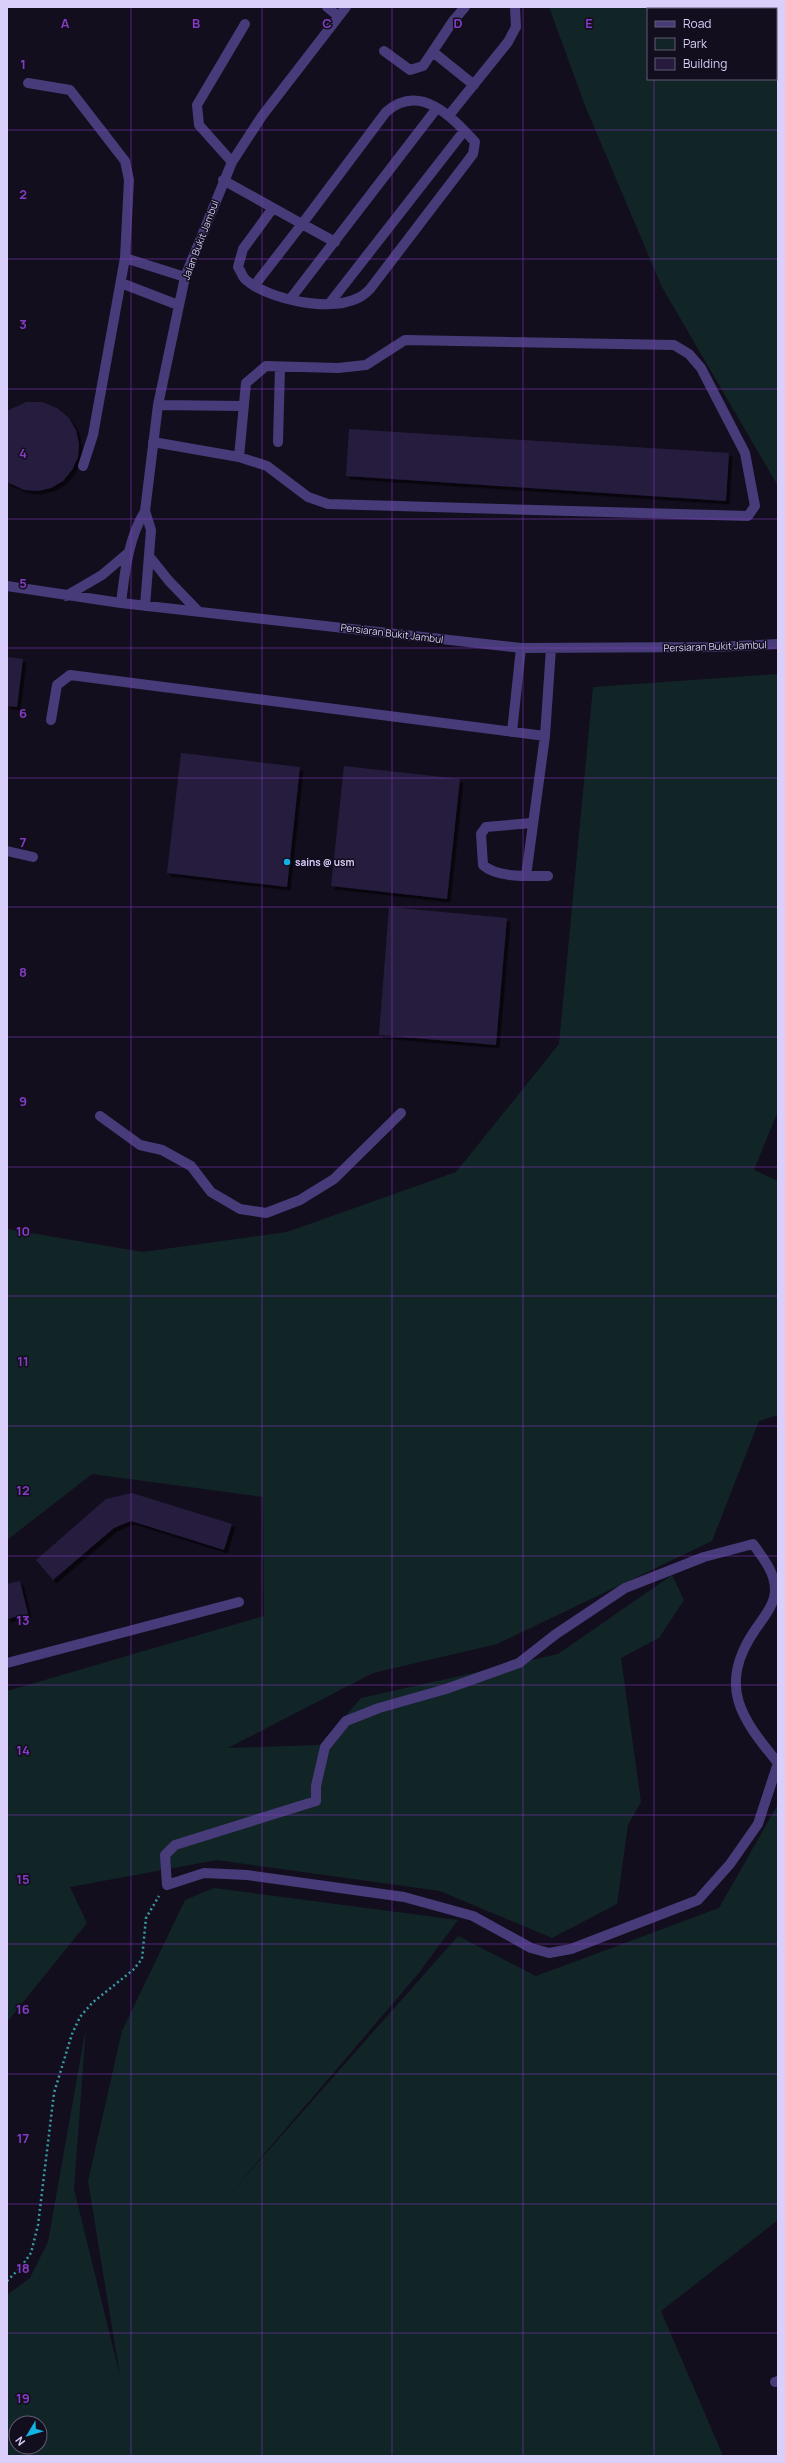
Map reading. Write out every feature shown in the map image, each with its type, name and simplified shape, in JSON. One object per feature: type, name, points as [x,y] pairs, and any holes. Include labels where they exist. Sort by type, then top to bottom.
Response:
[{"type":"street","points":[[327,7],[338,16]]},
{"type":"street","name":"Jalan Bukit Jambul","points":[[145,606],[151,530],[145,511],[153,442],[158,405],[178,304],[185,277],[223,180],[232,162],[262,116],[346,7]]},
{"type":"street","points":[[384,51],[410,70],[423,66],[453,21],[465,7]]},
{"type":"street","points":[[450,114],[508,42],[516,27],[516,7]]},
{"type":"street","points":[[232,162],[199,125],[197,105],[245,24]]},
{"type":"street","points":[[433,52],[474,85]]},
{"type":"street","points":[[28,83],[70,90],[125,161],[129,180],[125,258],[93,435],[83,466]]},
{"type":"street","points":[[254,286],[386,112],[397,102],[422,101],[450,114],[475,142],[473,154],[370,289],[358,298],[330,304],[316,305],[263,291],[254,286],[245,279],[238,267],[243,249],[273,208]]},
{"type":"street","points":[[291,298],[437,108]]},
{"type":"street","points":[[330,304],[464,130]]},
{"type":"street","points":[[223,180],[335,242]]},
{"type":"street","points":[[125,258],[185,277]]},
{"type":"street","points":[[120,283],[178,304]]},
{"type":"street","points":[[153,442],[239,457],[267,466],[308,497],[328,504],[748,516],[755,506],[745,453],[700,368],[689,354],[674,345],[405,340],[366,365],[280,368],[266,366],[246,383],[242,406],[239,457]]},
{"type":"street","points":[[278,442],[280,368]]},
{"type":"street","points":[[158,405],[242,406]]},
{"type":"street","name":"Jalan Bukit Jambul","points":[[121,603],[128,553],[135,527],[145,511]]},
{"type":"street","points":[[66,596],[102,575],[128,553]]},
{"type":"street","points":[[149,556],[169,581],[198,612]]},
{"type":"street","name":"Persiaran Bukit Jambul","points":[[7,586],[66,596],[145,606],[521,648],[713,647],[778,644]]},
{"type":"street","points":[[512,732],[521,648]]},
{"type":"street","points":[[526,876],[545,736],[551,648]]},
{"type":"street","points":[[51,720],[58,685],[70,675],[545,736]]},
{"type":"street","points":[[532,823],[486,827],[481,834],[482,865],[489,870],[526,876],[548,876]]},
{"type":"street","points":[[7,851],[33,857]]},
{"type":"street","points":[[100,1116],[140,1145],[162,1150],[191,1166],[211,1192],[240,1209],[266,1213],[300,1200],[334,1178],[400,1113]]},
{"type":"street","points":[[753,1544],[771,1571],[775,1590],[774,1601],[752,1635],[742,1655],[736,1676],[736,1691],[741,1710],[752,1730],[778,1763],[758,1824],[730,1864],[698,1900],[571,1949],[549,1953],[531,1948],[473,1916],[390,1895],[247,1875],[204,1874],[167,1885],[165,1855],[175,1845],[316,1801],[316,1786],[325,1747],[346,1721],[379,1708],[446,1689],[519,1662],[556,1634],[625,1588],[704,1557],[753,1544]]},
{"type":"street","points":[[7,1663],[239,1602]]},
{"type":"path","points":[[7,2281],[21,2268],[31,2253],[38,2225],[54,2093],[72,2034],[80,2017],[92,2003],[133,1970],[142,1959],[146,1918],[167,1885]]},
{"type":"green space","points":[[549,7],[778,7],[778,486],[662,287],[586,108]]},
{"type":"green space","points":[[778,674],[778,1111],[754,1170],[778,1181],[778,1415],[759,1421],[712,1541],[497,1644],[373,1673],[228,1748],[320,1745],[361,1698],[558,1654],[672,1575],[684,1600],[659,1638],[621,1658],[641,1802],[628,1825],[617,1904],[552,1938],[440,1891],[217,1860],[70,1887],[87,1923],[7,2022],[7,1691],[264,1616],[263,1497],[92,1474],[7,1540],[7,1229],[143,1252],[287,1232],[456,1172],[559,1044],[593,687]]},
{"type":"green space","points":[[778,1804],[778,2220],[661,2311],[723,2456],[7,2456],[7,2295],[30,2278],[48,2242],[86,2027],[74,2189],[120,2376],[88,2181],[122,2031],[185,1900],[214,1888],[458,1920],[418,1974],[229,2195],[458,1936],[536,1976],[719,1908]]},
{"type":"building","points":[[26,402],[42,402],[57,408],[69,418],[76,430],[79,444],[78,457],[72,470],[63,481],[51,488],[38,491],[24,490],[7,482],[7,411]]},
{"type":"building","points":[[349,429],[729,453],[726,501],[346,476]]},
{"type":"building","points":[[7,657],[23,659],[17,707],[7,706]]},
{"type":"building","points":[[181,753],[300,767],[287,887],[167,873]]},
{"type":"building","points":[[344,766],[460,779],[447,899],[331,886]]},
{"type":"building","points":[[389,907],[507,918],[496,1045],[379,1035]]},
{"type":"building","points":[[132,1493],[232,1524],[224,1550],[131,1521],[114,1528],[53,1580],[36,1560],[106,1499]]},
{"type":"building","points":[[20,1581],[28,1614],[7,1619],[7,1584]]},
{"type":"place","name":"sains @ usm","points":[[287,862]]}]
